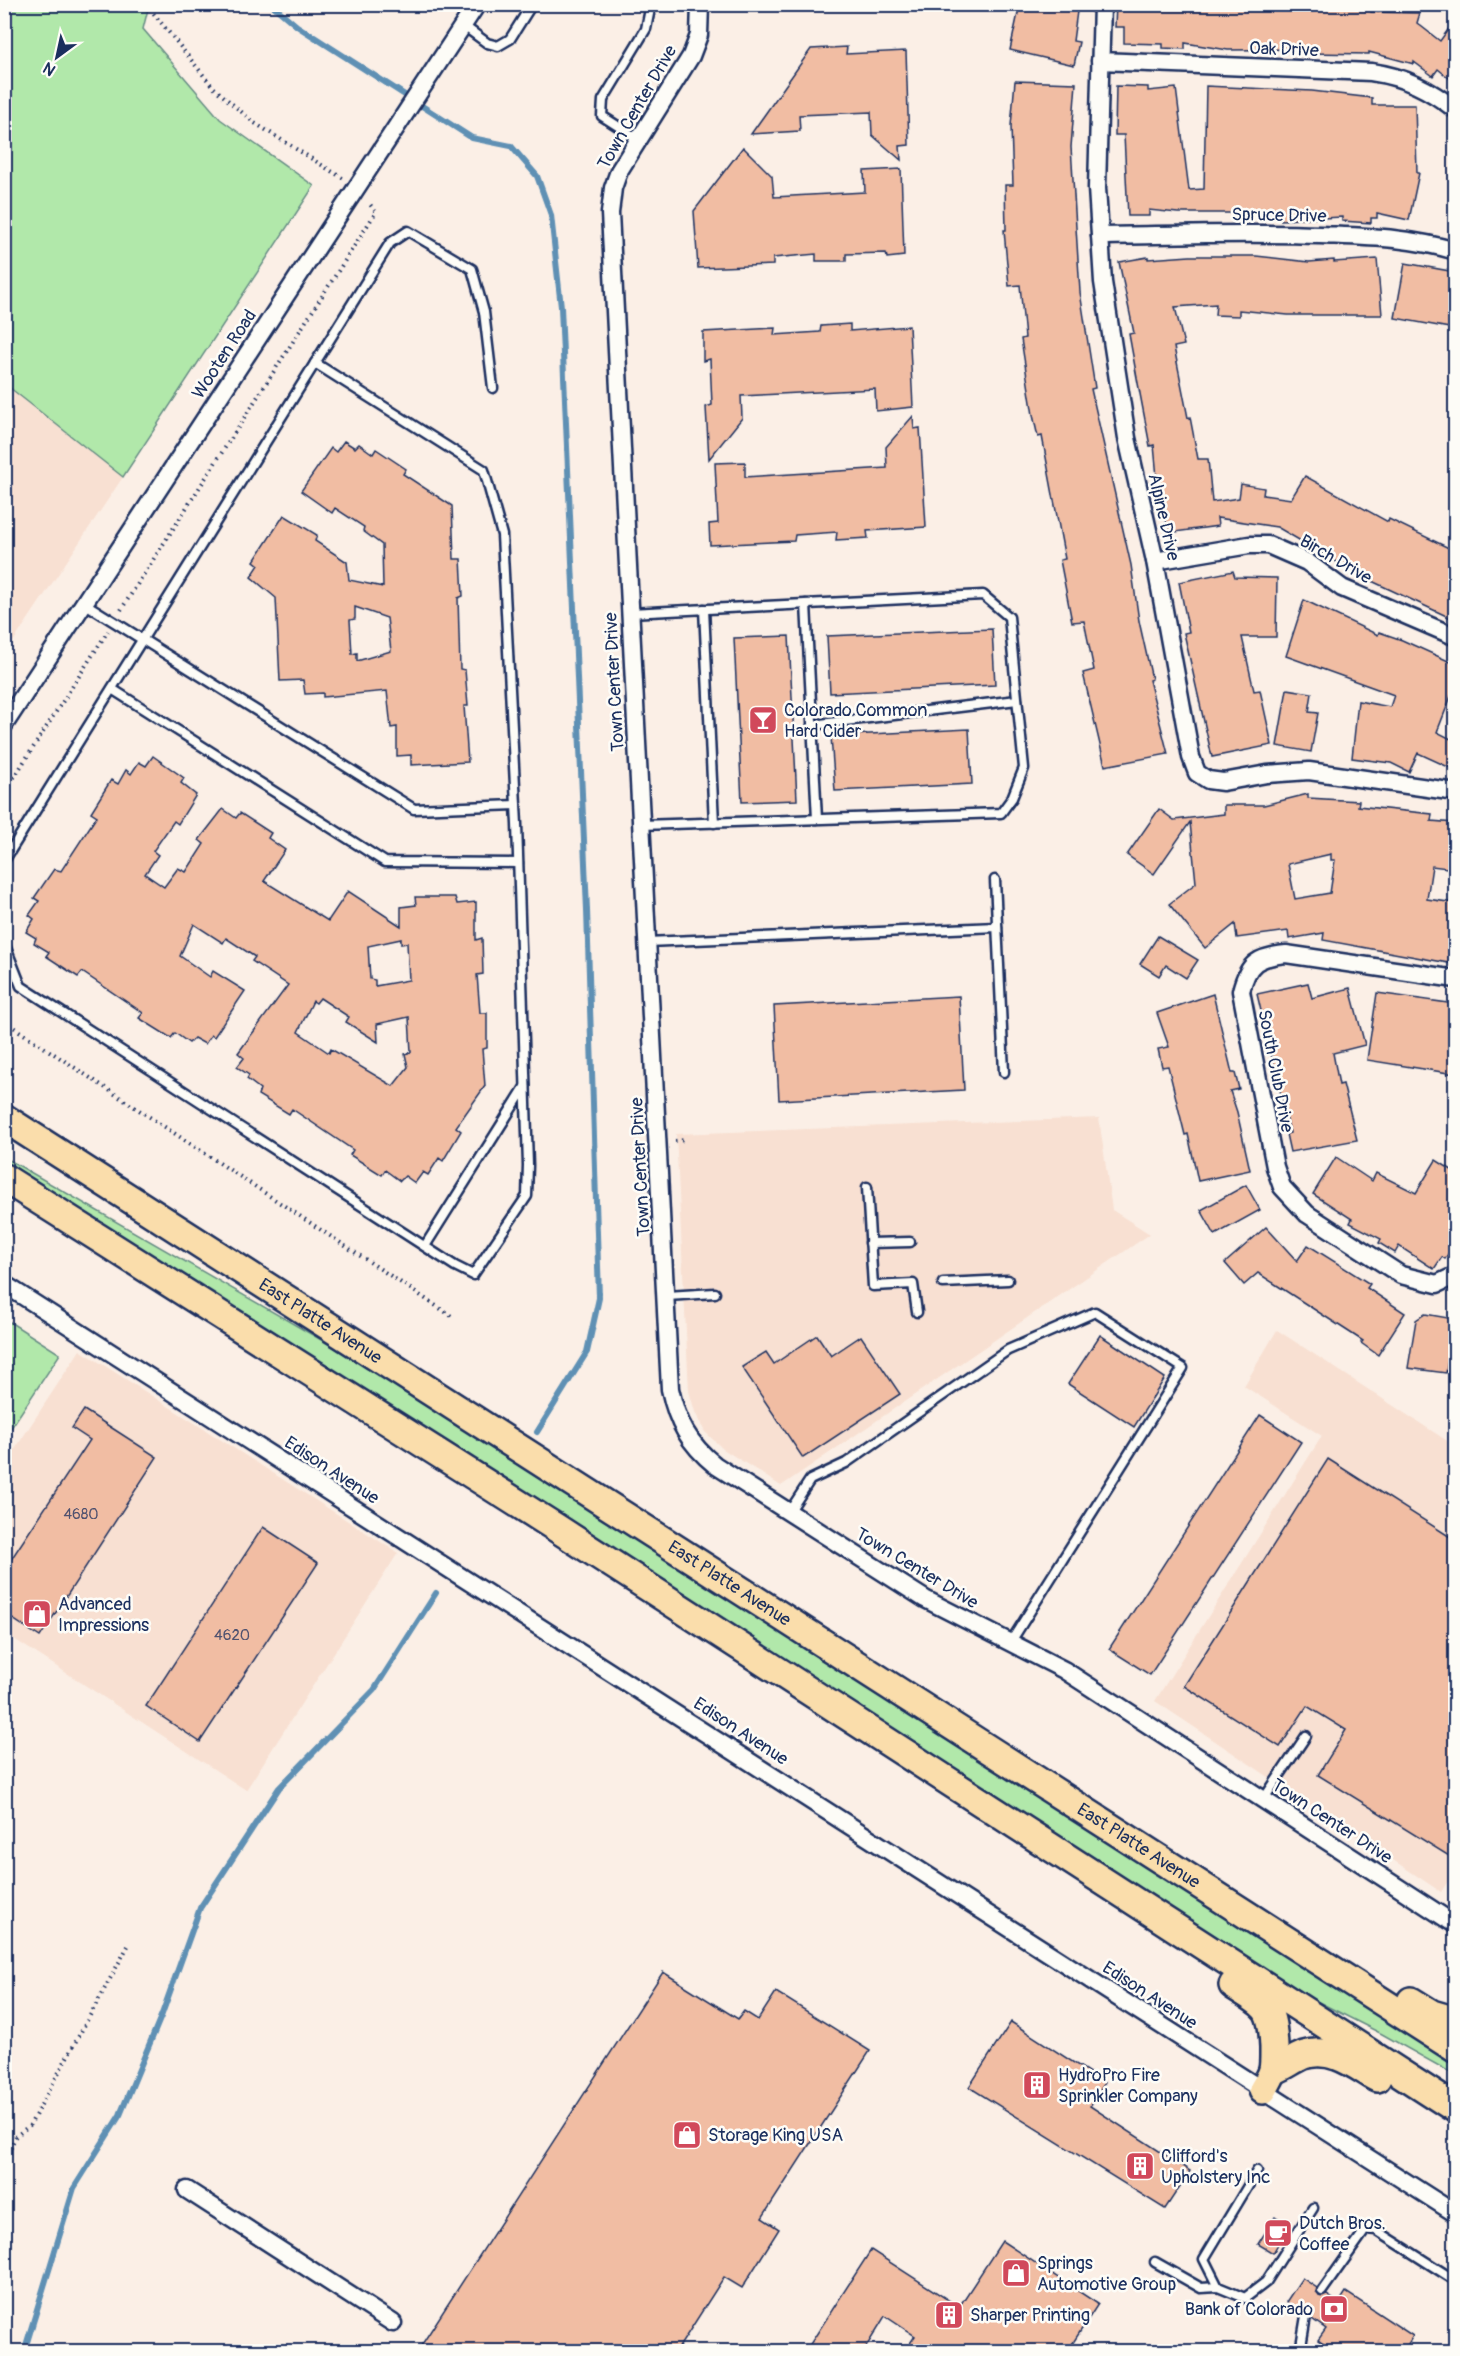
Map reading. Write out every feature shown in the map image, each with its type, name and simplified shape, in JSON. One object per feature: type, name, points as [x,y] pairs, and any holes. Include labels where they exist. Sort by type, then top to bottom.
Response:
[{"type":"highway","name":"East Platte Avenue","points":[[4,1118],[582,1486],[1455,2049]]},
{"type":"highway","points":[[4,1178],[555,1527],[1455,2109]]},
{"type":"highway","points":[[1141,1904],[1148,1931],[1260,2002],[1269,2013],[1274,2027],[1269,2080]]},
{"type":"highway","points":[[1322,1963],[1353,1965],[1432,2014],[1455,2021]]},
{"type":"highway","points":[[1269,2080],[1302,2056],[1316,2052],[1334,2054],[1440,2116],[1455,2115]]},
{"type":"street","name":"Wooten Road","points":[[4,725],[477,4]]},
{"type":"street","name":"Town Center Drive","points":[[700,4],[699,35],[691,56],[638,138],[616,180],[610,213],[670,1389],[676,1415],[687,1437],[715,1465],[925,1599],[1064,1670],[1455,1925]]},
{"type":"street","name":"Alpine Drive","points":[[1102,4],[1097,188],[1113,360],[1127,438],[1155,561],[1191,757],[1197,773],[1208,780],[1223,782],[1284,772],[1309,771],[1455,792]]},
{"type":"street","name":"Oak Drive","points":[[1100,61],[1371,72],[1396,76],[1420,85],[1455,110]]},
{"type":"street","name":"Spruce Drive","points":[[1100,236],[1264,233],[1387,237],[1417,240],[1455,251]]},
{"type":"street","name":"Birch Drive","points":[[1155,561],[1249,545],[1268,545],[1307,562],[1341,588],[1455,637]]},
{"type":"street","name":"South Club Drive","points":[[1455,979],[1286,954],[1268,956],[1253,963],[1244,976],[1241,991],[1275,1167],[1288,1194],[1307,1214],[1401,1275],[1437,1284],[1455,1275]]},
{"type":"street","name":"Edison Avenue","points":[[4,1284],[509,1606],[1269,2080],[1455,2214]]},
{"type":"street","points":[[187,2190],[393,2323]]},
{"type":"lane","points":[[464,26],[487,43],[498,46],[510,39],[532,4]]},
{"type":"lane","points":[[638,138],[602,116],[600,108],[646,29],[651,4]]},
{"type":"lane","points":[[4,861],[390,243],[408,231],[472,269],[483,312],[493,388]]},
{"type":"lane","points":[[4,943],[21,986],[424,1246],[473,1275],[527,1196],[526,1086],[516,805],[502,535],[484,470],[315,363]]},
{"type":"lane","points":[[630,613],[983,595],[1009,618],[1024,768],[1012,798],[1001,813],[641,825]]},
{"type":"lane","points":[[84,603],[414,809],[516,805]]},
{"type":"lane","points":[[806,604],[817,819]]},
{"type":"lane","points":[[704,609],[714,823]]},
{"type":"lane","points":[[112,689],[385,862],[518,863]]},
{"type":"lane","points":[[812,725],[1017,699]]},
{"type":"lane","points":[[995,880],[1004,1072]]},
{"type":"lane","points":[[647,942],[998,927]]},
{"type":"lane","points":[[424,1246],[526,1086]]},
{"type":"lane","points":[[867,1187],[873,1286],[913,1284],[917,1312]]},
{"type":"lane","points":[[870,1244],[910,1242]]},
{"type":"lane","points":[[943,1283],[1008,1280]]},
{"type":"lane","points":[[667,1296],[715,1293]]},
{"type":"lane","points":[[789,1512],[810,1480],[846,1464],[1008,1350],[1095,1312],[1183,1368],[1010,1643]]},
{"type":"lane","points":[[1263,1800],[1306,1736]]},
{"type":"lane","points":[[1218,2287],[1204,2259],[1257,2171]]},
{"type":"lane","points":[[1155,2262],[1201,2288],[1218,2287],[1245,2298],[1266,2282],[1312,2208]]},
{"type":"lane","points":[[1322,2291],[1366,2229],[1376,2230],[1455,2281]]},
{"type":"lane","points":[[1300,2352],[1306,2316]]},
{"type":"path","points":[[146,4],[213,87],[253,122],[357,187]]},
{"type":"path","points":[[4,793],[376,212]]},
{"type":"path","points":[[4,1022],[453,1317]]},
{"type":"path","points":[[4,2165],[15,2136],[30,2125],[128,1946]]},
{"type":"shaded area","points":[[5,384],[123,477],[5,654]]},
{"type":"shaded area","points":[[1099,1118],[1112,1210],[1150,1234],[781,1486],[723,1449],[705,1432],[695,1412],[689,1391],[676,1134]]},
{"type":"shaded area","points":[[1277,1330],[1455,1446],[1456,1869],[1441,1892],[1155,1701],[1322,1436],[1244,1386]]},
{"type":"shaded area","points":[[80,1350],[398,1553],[246,1790],[5,1633],[4,1466]]},
{"type":"green space","points":[[4,5],[149,5],[143,29],[220,119],[314,186],[123,477],[5,384]]},
{"type":"green space","points":[[4,1157],[394,1382],[1455,2064],[1455,2075],[1382,2034],[1275,1980],[5,1165]]},
{"type":"green space","points":[[5,1319],[60,1354],[5,1437]]},
{"type":"building","points":[[1020,4],[1078,4],[1073,41],[1079,42],[1074,65],[1010,50]]},
{"type":"building","points":[[1116,4],[1371,4],[1371,12],[1420,13],[1417,23],[1440,41],[1455,20],[1455,83],[1438,69],[1433,76],[1414,62],[1414,64],[1369,52],[1369,54],[1311,53],[1311,49],[1228,50],[1185,43],[1185,49],[1163,48],[1163,44],[1124,43],[1124,27],[1115,27]]},
{"type":"building","points":[[847,47],[846,54],[906,51],[909,145],[900,146],[901,160],[872,135],[871,112],[799,115],[800,131],[751,134],[811,49]]},
{"type":"building","points":[[1015,81],[1076,83],[1071,147],[1080,292],[1095,388],[1091,389],[1131,565],[1139,621],[1152,679],[1149,680],[1168,754],[1105,766],[1083,673],[1094,670],[1084,621],[1072,622],[1060,560],[1065,559],[1042,436],[1038,437],[1033,415],[1021,339],[1025,338],[1020,285],[1009,286],[1004,230],[1006,230],[1005,185],[1013,185],[1011,126]]},
{"type":"building","points":[[1116,86],[1148,87],[1148,91],[1176,88],[1189,190],[1204,189],[1206,86],[1312,91],[1372,98],[1372,105],[1415,105],[1417,173],[1419,173],[1409,220],[1377,213],[1377,218],[1371,218],[1371,223],[1342,221],[1342,217],[1281,220],[1281,213],[1178,213],[1149,210],[1149,216],[1128,216],[1124,135],[1115,135]]},
{"type":"building","points":[[743,147],[772,176],[774,197],[865,192],[864,171],[901,169],[904,256],[887,258],[886,253],[846,254],[846,261],[816,261],[816,254],[773,258],[773,265],[698,268],[694,211]]},
{"type":"building","points":[[1190,256],[1256,256],[1309,262],[1377,259],[1382,315],[1288,315],[1239,310],[1239,316],[1215,315],[1216,304],[1175,307],[1184,345],[1174,347],[1188,418],[1190,417],[1198,459],[1208,459],[1212,502],[1239,498],[1241,484],[1264,488],[1263,495],[1291,499],[1305,476],[1388,522],[1389,519],[1455,551],[1455,620],[1361,576],[1277,527],[1217,518],[1218,526],[1168,533],[1161,488],[1158,488],[1154,445],[1150,446],[1129,334],[1134,333],[1119,262],[1148,257],[1148,259]]},
{"type":"building","points":[[1405,263],[1455,272],[1455,329],[1395,318]]},
{"type":"building","points":[[850,324],[850,331],[909,326],[913,407],[876,411],[875,389],[741,396],[742,418],[709,459],[706,407],[712,405],[710,359],[703,361],[703,332],[775,328],[774,335],[820,332],[821,326]]},
{"type":"building","points":[[913,416],[914,429],[920,428],[926,527],[867,531],[868,538],[836,540],[837,532],[795,535],[794,541],[710,545],[709,524],[718,523],[715,463],[745,462],[745,477],[887,468],[886,447]]},
{"type":"building","points":[[344,441],[355,448],[359,444],[373,454],[376,449],[406,469],[403,474],[452,506],[454,559],[461,559],[463,596],[458,598],[460,669],[465,670],[468,706],[464,706],[468,762],[411,765],[411,755],[397,756],[397,727],[391,728],[387,691],[323,697],[323,693],[305,694],[303,680],[280,681],[276,598],[251,577],[259,565],[254,561],[284,515],[317,535],[315,541],[347,562],[349,580],[383,587],[382,545],[363,531],[364,527],[335,508],[332,513],[301,491],[331,448],[336,452]],"holes":[[[355,607],[387,618],[391,651],[357,661],[357,653],[352,654],[350,620],[355,619]]]},
{"type":"building","points":[[1233,571],[1235,577],[1277,578],[1276,637],[1242,637],[1254,691],[1260,690],[1272,745],[1212,757],[1184,633],[1189,632],[1179,582]]},
{"type":"building","points":[[1304,600],[1378,635],[1379,632],[1402,640],[1455,664],[1455,686],[1437,732],[1455,741],[1455,770],[1418,753],[1409,772],[1391,763],[1352,758],[1358,701],[1390,707],[1394,695],[1286,656]]},
{"type":"building","points":[[992,629],[995,685],[830,693],[827,636]]},
{"type":"building","points":[[789,636],[797,800],[742,802],[734,638]]},
{"type":"building","points":[[1287,689],[1312,693],[1309,712],[1318,713],[1311,752],[1277,746]]},
{"type":"building","points":[[969,729],[972,784],[835,791],[831,736]]},
{"type":"building","points":[[153,756],[184,778],[181,783],[196,795],[178,824],[174,821],[153,851],[158,855],[145,874],[164,887],[178,868],[186,872],[204,844],[199,840],[223,809],[236,818],[240,813],[271,833],[268,838],[285,850],[264,881],[328,921],[348,891],[401,926],[401,907],[416,905],[415,897],[455,897],[457,904],[476,902],[476,940],[482,938],[483,974],[477,975],[480,1013],[487,1013],[487,1048],[482,1049],[485,1086],[456,1127],[461,1131],[443,1161],[439,1158],[428,1175],[423,1172],[415,1183],[405,1176],[400,1181],[385,1170],[382,1175],[350,1155],[353,1150],[292,1109],[289,1114],[258,1095],[260,1089],[247,1079],[249,1075],[237,1067],[244,1058],[238,1053],[288,985],[252,961],[255,957],[226,938],[223,943],[194,924],[180,956],[210,977],[213,971],[245,991],[214,1037],[211,1035],[205,1044],[194,1038],[189,1043],[175,1033],[171,1038],[139,1018],[143,1013],[82,972],[78,977],[46,956],[49,952],[34,943],[36,938],[26,932],[34,919],[29,915],[39,901],[34,898],[54,869],[61,871],[97,816],[91,812],[111,780],[118,784],[126,770],[131,774],[139,762],[146,766]],"holes":[[[401,939],[401,944],[407,943],[409,980],[375,986],[375,980],[370,979],[368,946]],[[320,998],[349,1017],[346,1022],[378,1042],[377,1024],[409,1017],[411,1052],[405,1054],[408,1067],[393,1086],[331,1049],[329,1053],[298,1032],[313,1001],[316,1003]]]},
{"type":"building","points":[[1308,794],[1308,798],[1359,801],[1358,806],[1432,814],[1431,821],[1455,823],[1455,869],[1432,866],[1427,899],[1455,903],[1454,964],[1323,940],[1324,933],[1289,939],[1288,931],[1237,938],[1235,924],[1205,948],[1169,904],[1196,883],[1190,822],[1154,874],[1127,855],[1159,809],[1174,820],[1224,814],[1224,805],[1264,805]],"holes":[[[1331,854],[1331,860],[1335,860],[1330,893],[1295,899],[1288,864]]]},
{"type":"building","points":[[1158,936],[1198,960],[1186,978],[1166,965],[1159,976],[1140,964]]},
{"type":"building","points":[[1308,983],[1312,998],[1350,988],[1365,1045],[1333,1053],[1339,1085],[1343,1084],[1357,1140],[1290,1152],[1286,1134],[1290,1133],[1257,994]]},
{"type":"building","points":[[1377,993],[1455,1004],[1455,1074],[1367,1060]]},
{"type":"building","points":[[1213,994],[1232,1073],[1235,1073],[1239,1089],[1230,1091],[1250,1170],[1198,1181],[1188,1134],[1185,1135],[1168,1066],[1162,1067],[1158,1049],[1169,1047],[1157,1013]]},
{"type":"building","points":[[959,996],[964,1090],[779,1100],[774,1006]]},
{"type":"building","points":[[1336,1157],[1372,1181],[1376,1173],[1416,1193],[1436,1160],[1455,1172],[1455,1243],[1445,1259],[1442,1257],[1434,1269],[1399,1246],[1395,1253],[1379,1243],[1381,1239],[1350,1223],[1352,1219],[1313,1194]]},
{"type":"building","points":[[1246,1185],[1260,1210],[1215,1235],[1201,1210]]},
{"type":"building","points":[[1266,1227],[1297,1261],[1308,1245],[1370,1284],[1367,1288],[1405,1313],[1378,1355],[1361,1343],[1363,1341],[1258,1273],[1244,1285],[1225,1263]]},
{"type":"building","points":[[1425,1314],[1454,1319],[1446,1373],[1408,1368],[1416,1320]]},
{"type":"building","points":[[817,1335],[831,1356],[861,1336],[900,1394],[803,1458],[742,1367],[766,1352],[774,1364]]},
{"type":"building","points":[[1100,1335],[1165,1378],[1134,1427],[1068,1384]]},
{"type":"building","points":[[84,1410],[157,1457],[40,1637],[4,1613],[4,1570],[90,1440],[72,1428]]},
{"type":"building","points":[[1260,1415],[1301,1442],[1150,1675],[1109,1649]]},
{"type":"building","points":[[1328,1459],[1455,1540],[1455,1846],[1449,1856],[1318,1775],[1346,1730],[1307,1706],[1280,1747],[1184,1686]]},
{"type":"building","points":[[263,1527],[318,1563],[200,1742],[146,1706]]},
{"type":"building","name":"Storage King USA","points":[[663,1972],[738,2019],[744,2011],[758,2020],[776,1992],[870,2051],[762,2218],[779,2229],[742,2288],[724,2277],[676,2352],[417,2352]]},
{"type":"building","name":"HydroPro Fire Sprinkler Company","points":[[1011,2022],[1105,2083],[1090,2106],[1190,2171],[1165,2209],[969,2087]]},
{"type":"building","name":"Dutch Bros. Coffee","points":[[1275,2217],[1288,2226],[1273,2253],[1258,2244]]},
{"type":"building","points":[[1002,2241],[1098,2304],[1067,2352],[904,2352],[915,2336],[885,2316],[863,2352],[805,2352],[871,2250],[959,2307]]},
{"type":"building","name":"Bank of Colorado","points":[[1302,2278],[1317,2288],[1319,2296],[1327,2295],[1339,2303],[1346,2292],[1413,2336],[1403,2352],[1335,2352],[1318,2340],[1326,2329],[1312,2319],[1310,2312],[1306,2310],[1301,2312],[1286,2302]]},
{"type":"waterway","points":[[271,4],[297,26],[472,138],[511,146],[537,176],[551,215],[561,307],[587,910],[599,1298],[587,1352],[537,1432]]},
{"type":"waterway","points":[[24,2352],[74,2188],[120,2115],[162,2014],[200,1908],[279,1788],[374,1690],[436,1593]]},
{"type":"place","name":"Colorado Common Hard Cider","points":[[763,720]]},
{"type":"place","name":"Advanced Impressions","points":[[37,1614]]},
{"type":"place","name":"HydroPro Fire Sprinkler Company","points":[[1037,2085]]},
{"type":"place","name":"Storage King USA","points":[[687,2135]]},
{"type":"place","name":"Clifford's Upholstery Inc","points":[[1140,2166]]},
{"type":"place","name":"Dutch Bros. Coffee","points":[[1278,2233]]},
{"type":"place","name":"Springs Automotive Group","points":[[1016,2273]]},
{"type":"place","name":"Bank of Colorado","points":[[1334,2309]]},
{"type":"place","name":"Sharper Printing","points":[[949,2315]]}]
